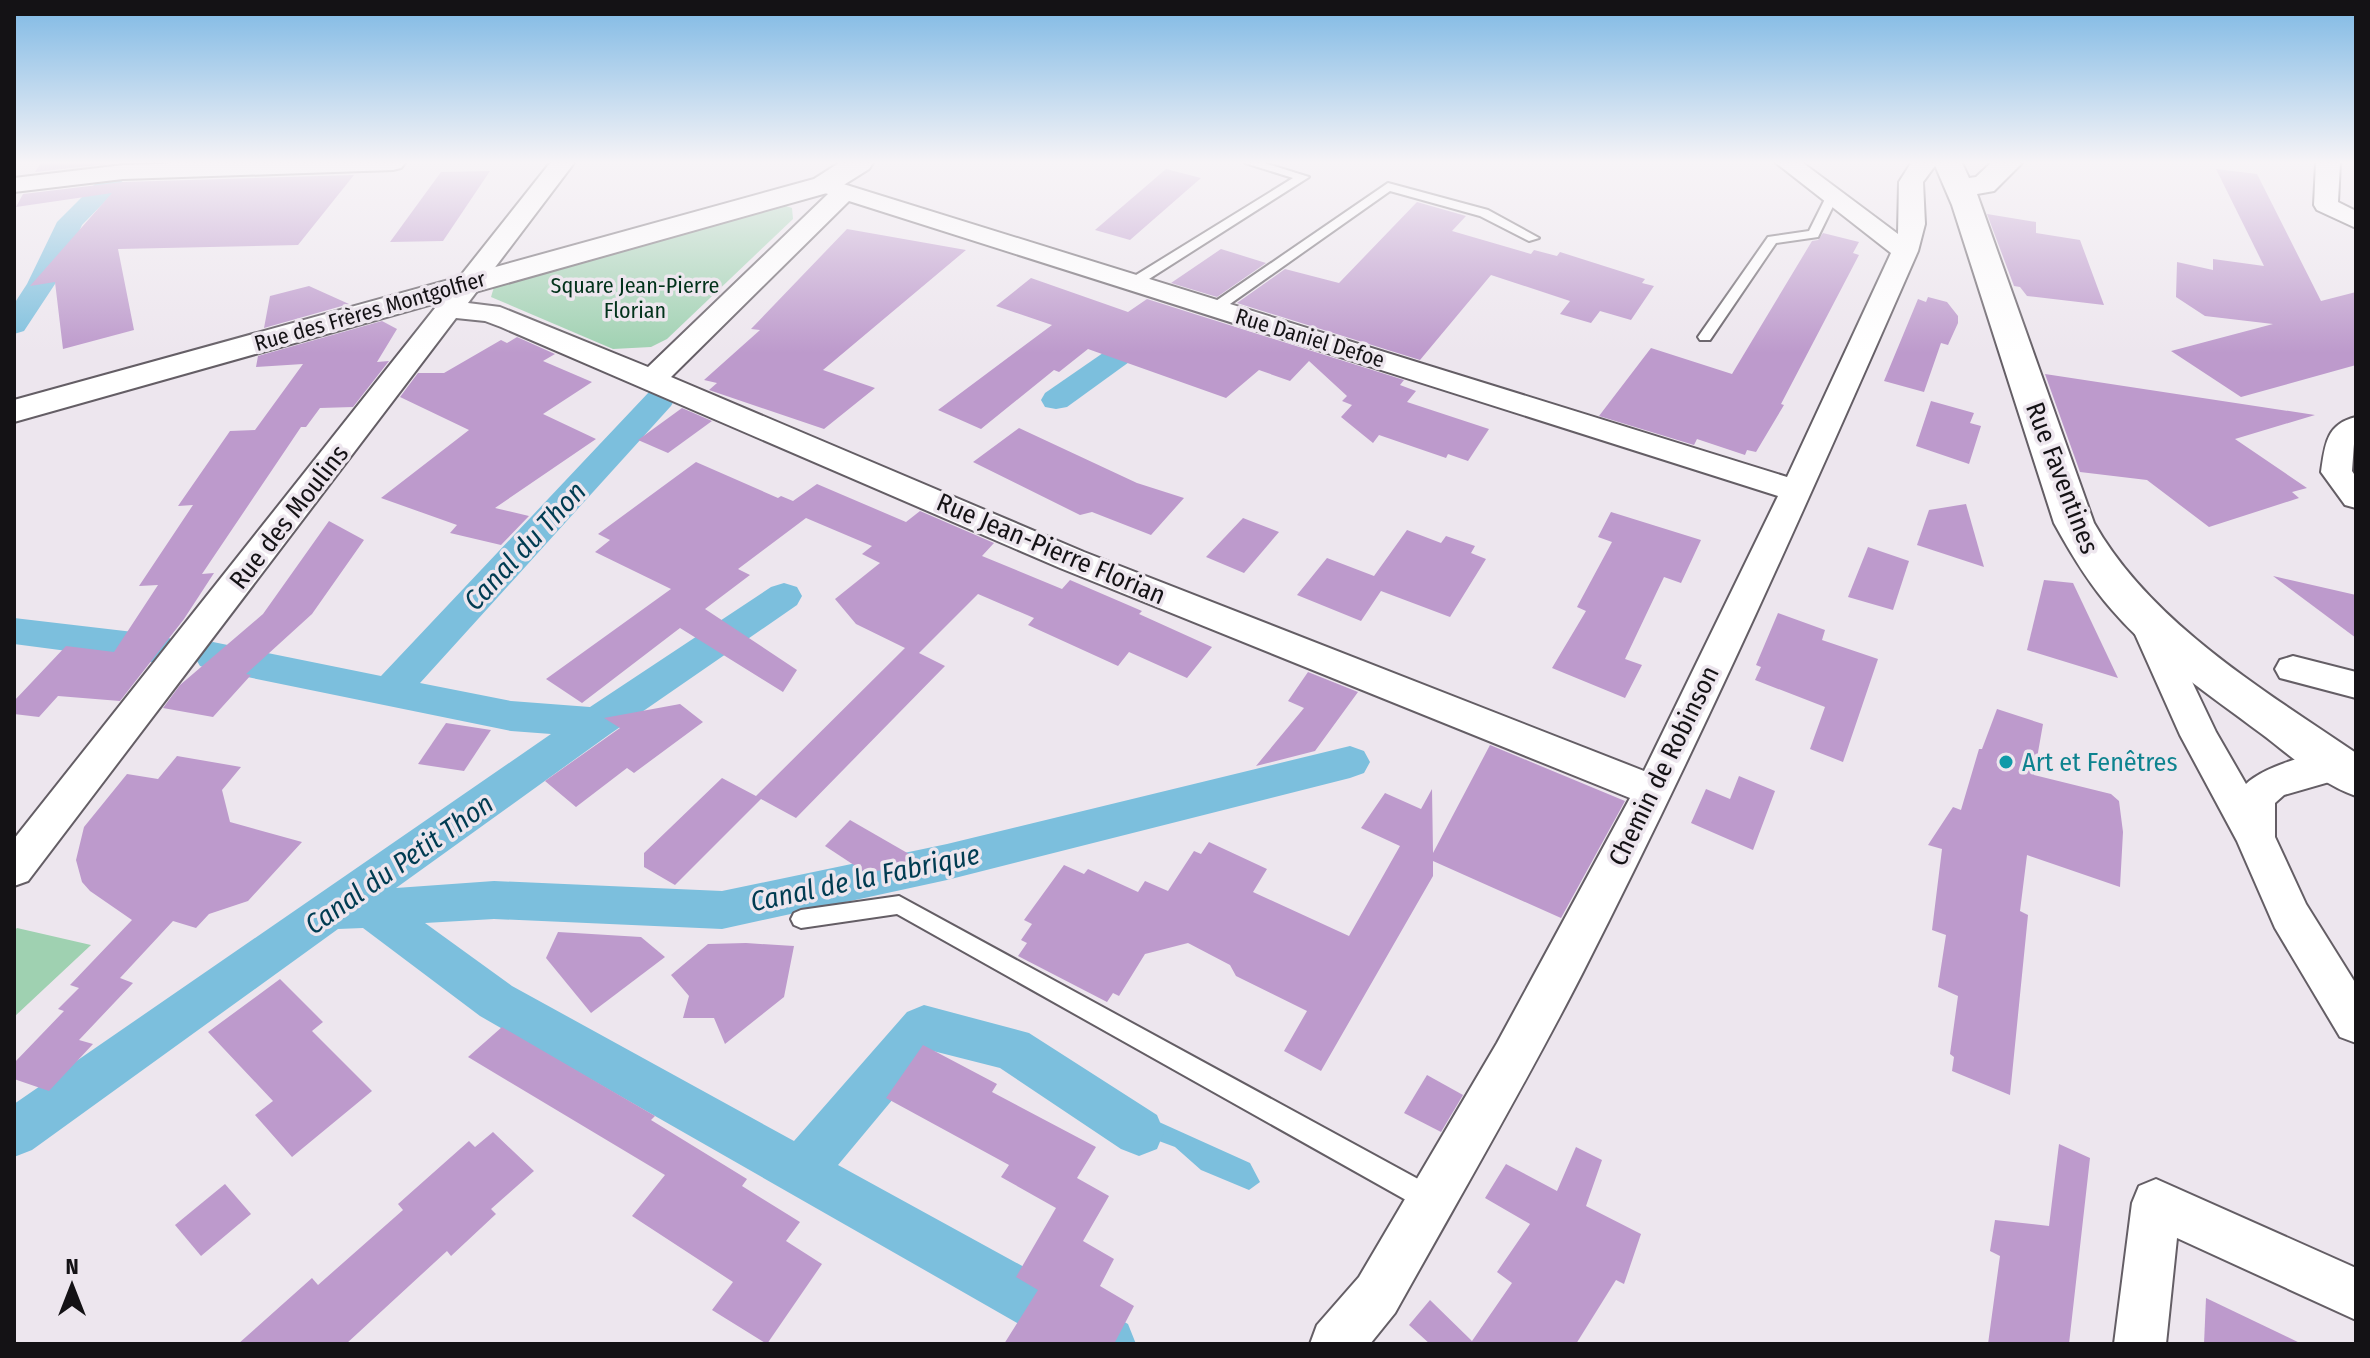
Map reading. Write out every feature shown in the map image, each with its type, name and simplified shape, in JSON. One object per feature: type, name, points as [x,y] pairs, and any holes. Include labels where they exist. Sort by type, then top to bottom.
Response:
[{"type":"street","name":"Rue des Moulins","points":[[14,869],[514,226]]},
{"type":"street","name":"Rue des Frères Montgolfier","points":[[14,411],[461,296],[701,226]]},
{"type":"street","points":[[652,379],[797,226]]},
{"type":"street","name":"Rue Daniel Defoe","points":[[955,226],[1797,491]]},
{"type":"street","points":[[1872,226],[1905,251]]},
{"type":"street","name":"Chemin de Robinson","points":[[1336,1344],[1377,1295],[1590,917],[1797,491],[1905,251],[1912,226]]},
{"type":"street","name":"Rue Faventines","points":[[1972,226],[2074,523],[2093,561],[2147,623],[2347,771]]},
{"type":"street","name":"Rue Jean-Pierre Florian","points":[[461,296],[490,313],[652,379],[1072,560],[1653,791]]},
{"type":"street","points":[[2356,426],[2342,436],[2336,472],[2356,498]]},
{"type":"street","points":[[2147,623],[2199,735],[2255,837],[2290,915],[2356,1023]]},
{"type":"street","points":[[2293,669],[2356,685]]},
{"type":"street","points":[[2255,837],[2256,798],[2271,783],[2347,771]]},
{"type":"street","points":[[2140,1344],[2156,1203],[2356,1294]]},
{"type":"lane","points":[[1133,283],[1224,226]]},
{"type":"lane","points":[[1215,308],[1332,226]]},
{"type":"lane","points":[[1510,226],[1533,238]]},
{"type":"lane","points":[[1705,337],[1772,240],[1814,234],[1818,226]]},
{"type":"lane","points":[[801,919],[899,905],[1431,1200]]},
{"type":"green space","name":"Square Jean-Pierre Florian","points":[[704,226],[785,226],[667,339],[651,347],[613,349],[491,297],[494,287],[507,280]]},
{"type":"green space","points":[[17,928],[91,945],[14,1017],[14,931]]},
{"type":"water","points":[[1159,1122],[1250,1163],[1260,1182],[1249,1190],[1201,1170],[1175,1147],[1132,1131]]},
{"type":"building","points":[[83,226],[313,226],[298,245],[118,249],[134,330],[63,349],[55,282],[30,286]]},
{"type":"building","points":[[401,226],[453,226],[443,241],[390,242]]},
{"type":"building","points":[[1099,226],[1146,226],[1130,240],[1095,230]]},
{"type":"building","points":[[1394,226],[1456,226],[1452,231],[1531,254],[1534,250],[1557,256],[1560,252],[1645,279],[1642,283],[1654,286],[1631,320],[1600,311],[1591,323],[1560,314],[1570,301],[1491,275],[1420,360],[1237,303],[1285,269],[1339,283]]},
{"type":"building","points":[[1992,226],[2036,226],[2036,233],[2080,240],[2104,305],[2027,296],[2020,287],[2014,286]]},
{"type":"building","points":[[2244,226],[2283,226],[2321,301],[2356,292],[2356,365],[2241,397],[2171,351],[2273,324],[2205,316],[2176,297],[2177,262],[2213,270],[2213,259],[2264,266]]},
{"type":"building","points":[[847,229],[966,250],[823,370],[875,388],[824,429],[709,390],[717,383],[704,380],[760,330],[751,329]]},
{"type":"building","points":[[1823,233],[1859,242],[1853,253],[1859,255],[1781,404],[1784,405],[1756,452],[1747,450],[1745,455],[1697,439],[1694,445],[1599,416],[1651,348],[1732,374],[1812,241],[1818,240]]},
{"type":"building","points":[[1221,249],[1266,263],[1217,297],[1171,283]]},
{"type":"building","points":[[1031,278],[1128,312],[1147,299],[1404,380],[1400,385],[1416,391],[1407,402],[1489,429],[1468,461],[1448,454],[1446,458],[1379,435],[1373,443],[1341,417],[1352,405],[1342,401],[1347,396],[1309,361],[1290,381],[1259,370],[1226,398],[1088,349],[1059,372],[1054,370],[981,429],[938,410],[1052,325],[996,306]]},
{"type":"building","points":[[309,286],[349,304],[264,328],[270,296]]},
{"type":"building","points":[[1928,297],[1947,302],[1958,316],[1958,323],[1948,345],[1941,343],[1924,392],[1884,381],[1918,299],[1926,302]]},
{"type":"building","points":[[382,321],[397,329],[377,362],[389,361],[353,407],[320,408],[306,427],[301,427],[202,574],[214,573],[184,619],[120,701],[58,696],[39,717],[14,714],[14,701],[66,646],[114,652],[158,585],[139,586],[193,505],[178,506],[230,431],[255,430],[303,364],[256,367],[258,356]]},
{"type":"building","points":[[517,337],[555,354],[543,361],[592,382],[543,414],[596,439],[495,508],[529,516],[501,545],[450,533],[457,525],[381,498],[469,430],[400,397],[418,373],[444,373],[501,340],[507,343]]},
{"type":"building","points":[[2045,374],[2315,415],[2235,439],[2307,488],[2292,492],[2299,498],[2209,527],[2147,480],[2080,472]]},
{"type":"building","points":[[1931,401],[1974,413],[1970,423],[1981,426],[1969,464],[1916,446]]},
{"type":"building","points":[[682,408],[712,421],[668,453],[638,440]]},
{"type":"building","points":[[1019,428],[1137,483],[1184,498],[1151,535],[1092,512],[1080,515],[973,462]]},
{"type":"building","points":[[696,462],[778,498],[781,496],[793,501],[817,484],[906,522],[920,511],[994,543],[982,556],[1062,589],[1070,580],[1142,611],[1139,614],[1212,647],[1187,678],[1129,652],[1118,666],[1028,625],[1034,618],[978,594],[919,653],[945,666],[796,818],[761,799],[675,885],[644,867],[644,853],[722,778],[756,796],[905,648],[856,624],[835,599],[880,563],[862,554],[872,546],[806,518],[738,569],[750,575],[705,609],[797,670],[783,692],[680,628],[582,703],[546,679],[671,589],[595,552],[610,540],[598,534]]},
{"type":"building","points":[[1966,504],[1984,567],[1917,545],[1929,510]]},
{"type":"building","points":[[1611,512],[1701,540],[1681,583],[1664,577],[1625,659],[1642,665],[1625,698],[1552,668],[1586,611],[1577,607],[1612,542],[1598,537]]},
{"type":"building","points":[[1243,518],[1279,532],[1244,573],[1206,557]]},
{"type":"building","points":[[329,521],[364,540],[312,614],[246,674],[251,675],[213,717],[163,708],[180,685],[263,614]]},
{"type":"building","points":[[1407,530],[1441,543],[1446,536],[1475,546],[1471,553],[1486,559],[1450,617],[1381,591],[1361,621],[1297,595],[1327,558],[1374,576]]},
{"type":"building","points":[[1868,547],[1909,561],[1893,610],[1848,597]]},
{"type":"building","points":[[2273,576],[2356,595],[2356,638]]},
{"type":"building","points":[[2044,580],[2073,583],[2118,678],[2027,650]]},
{"type":"building","points":[[1778,613],[1825,630],[1822,640],[1878,659],[1843,762],[1810,749],[1825,707],[1755,680],[1761,667],[1756,665]]},
{"type":"building","points":[[1308,672],[1358,692],[1315,751],[1256,766],[1304,708],[1288,701]]},
{"type":"building","points":[[680,704],[703,722],[634,773],[627,768],[576,807],[545,781],[620,728],[604,718]]},
{"type":"building","points":[[1997,709],[2043,724],[2034,775],[2111,794],[2119,801],[2123,832],[2120,887],[2027,855],[2020,911],[2028,915],[2010,1095],[1952,1071],[1954,1057],[1950,1054],[1958,996],[1938,987],[1946,935],[1932,930],[1942,849],[1928,845],[1953,807],[1961,810],[1979,749],[1982,749]]},
{"type":"building","points":[[446,723],[491,730],[464,771],[418,764]]},
{"type":"building","points":[[1490,745],[1625,801],[1561,918],[1433,861],[1433,876],[1321,1071],[1284,1051],[1307,1011],[1236,976],[1230,965],[1188,943],[1145,954],[1119,996],[1113,993],[1107,1002],[1018,956],[1027,943],[1021,940],[1032,924],[1024,920],[1064,865],[1084,874],[1088,869],[1138,892],[1145,881],[1168,891],[1194,851],[1201,854],[1209,842],[1267,869],[1253,892],[1349,936],[1400,846],[1361,828],[1385,793],[1421,809],[1432,789],[1433,853]]},
{"type":"building","points":[[177,756],[241,767],[222,790],[230,822],[302,842],[248,901],[209,914],[196,928],[173,921],[120,978],[133,983],[79,1040],[93,1044],[49,1091],[14,1079],[14,1063],[64,1011],[58,1009],[79,988],[70,985],[132,920],[82,882],[76,860],[84,827],[127,774],[158,779]]},
{"type":"building","points":[[1739,776],[1775,791],[1753,850],[1691,823],[1706,789],[1730,799]]},
{"type":"building","points":[[850,820],[923,862],[866,873],[825,846]]},
{"type":"building","points":[[558,932],[641,937],[665,957],[591,1013],[546,958]]},
{"type":"building","points":[[708,944],[794,946],[784,997],[725,1044],[714,1018],[683,1018],[689,996],[671,975]]},
{"type":"building","points":[[280,979],[323,1022],[312,1031],[372,1091],[292,1157],[255,1115],[273,1101],[208,1032]]},
{"type":"building","points":[[502,1027],[655,1116],[651,1120],[747,1179],[742,1186],[800,1222],[786,1241],[822,1264],[767,1344],[712,1310],[733,1282],[632,1216],[665,1175],[468,1057]]},
{"type":"building","points":[[923,1045],[997,1084],[992,1092],[1096,1147],[1077,1178],[1109,1196],[1083,1241],[1114,1259],[1100,1286],[1134,1306],[1114,1344],[1004,1344],[1038,1290],[1016,1277],[1056,1208],[1001,1177],[1009,1165],[886,1098]]},
{"type":"building","points":[[1427,1075],[1463,1095],[1441,1132],[1404,1113]]},
{"type":"building","points":[[493,1132],[534,1171],[491,1209],[496,1214],[451,1256],[447,1251],[346,1344],[238,1344],[312,1278],[318,1285],[403,1210],[398,1204],[469,1141],[475,1147]]},
{"type":"building","points":[[2059,1144],[2090,1158],[2069,1344],[1988,1344],[2000,1256],[1990,1251],[1995,1220],[2049,1226]]},
{"type":"building","points":[[1576,1147],[1602,1160],[1586,1206],[1641,1234],[1624,1284],[1616,1280],[1576,1344],[1430,1344],[1409,1325],[1430,1300],[1472,1341],[1512,1283],[1497,1272],[1530,1224],[1485,1198],[1506,1164],[1557,1191]]},
{"type":"building","points":[[225,1184],[251,1214],[201,1256],[175,1225]]},
{"type":"building","points":[[2206,1298],[2302,1344],[2204,1344]]},
{"type":"waterway","points":[[14,325],[41,284],[68,226]]},
{"type":"waterway","name":"Canal du Petit Thon","points":[[1056,400],[1155,330]]},
{"type":"waterway","name":"Canal du Thon","points":[[389,692],[660,399]]},
{"type":"waterway","name":"Canal du Petit Thon","points":[[596,723],[784,596]]},
{"type":"waterway","name":"Canal du Thon","points":[[14,631],[159,649]]},
{"type":"waterway","name":"Canal du Thon","points":[[213,656],[389,692]]},
{"type":"waterway","name":"Canal du Thon","points":[[389,692],[511,716],[596,723]]},
{"type":"waterway","name":"Canal du Petit Thon","points":[[329,911],[596,723]]},
{"type":"waterway","name":"Canal de la Fabrique","points":[[370,908],[494,900],[722,910],[947,862],[1350,762]]},
{"type":"waterway","name":"Canal de la Fabrique","points":[[329,911],[370,908]]},
{"type":"waterway","name":"Canal de la Fabrique","points":[[370,908],[496,1001],[1108,1344]]},
{"type":"waterway","name":"Canal du Petit Thon","points":[[14,1133],[329,911]]},
{"type":"waterway","name":"Canal de la Fabrique","points":[[802,1170],[924,1027],[1012,1049],[1139,1132]]},
{"type":"place","name":"Art et Fenêtres","points":[[2006,762]]}]
